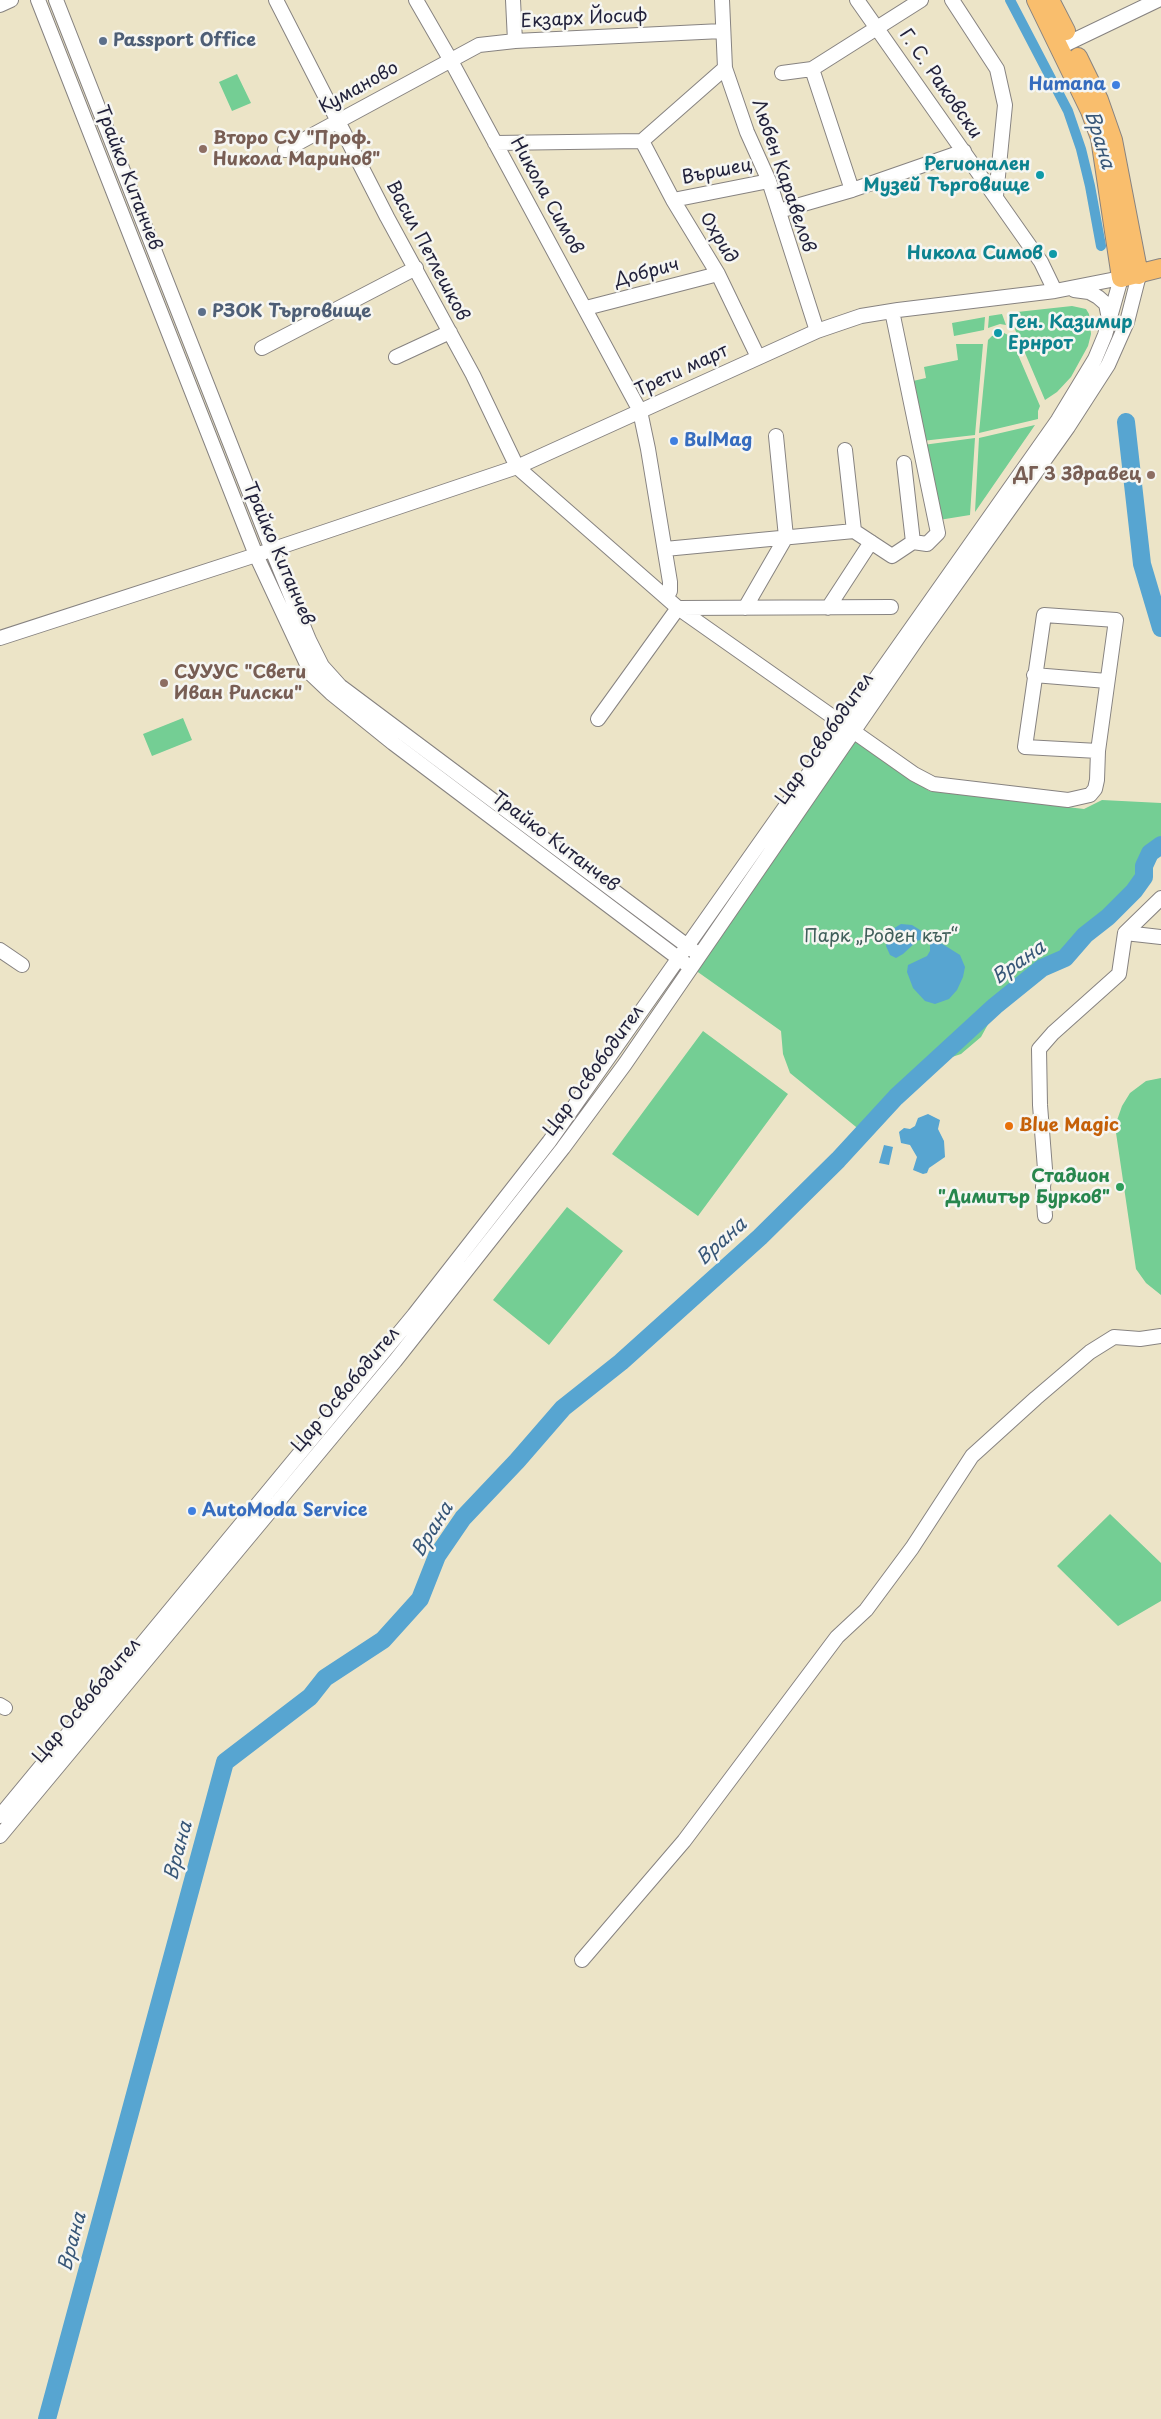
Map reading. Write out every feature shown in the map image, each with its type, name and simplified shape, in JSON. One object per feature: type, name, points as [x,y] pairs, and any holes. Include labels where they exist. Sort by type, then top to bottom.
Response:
[{"type":"main road","points":[[1036,0],[1066,44],[1099,100],[1113,140],[1139,275]]},
{"type":"main road","points":[[1050,0],[1100,138],[1121,278],[1161,268]]},
{"type":"main road","points":[[1133,241],[1146,256],[1161,258]]},
{"type":"street","points":[[0,5],[11,0]]},
{"type":"street","name":"Трайко Китанчев","points":[[38,0],[256,555],[300,654],[312,675],[331,693],[393,743],[691,967]]},
{"type":"street","name":"Трайко Китанчев","points":[[56,0],[272,550],[315,655],[329,676],[700,955]]},
{"type":"street","name":"Васил Петлешков","points":[[276,0],[338,122],[473,374],[517,466]]},
{"type":"street","name":"Никола Симов","points":[[416,0],[586,308],[640,411],[670,582],[670,590],[666,596]]},
{"type":"street","points":[[513,0],[515,41]]},
{"type":"street","name":"Любен Каравелов","points":[[722,0],[725,68],[748,132],[769,181],[817,331]]},
{"type":"street","name":"Г. С. Раковски","points":[[858,0],[1060,290]]},
{"type":"street","points":[[782,73],[812,70],[921,0]]},
{"type":"street","points":[[952,0],[997,69],[1005,105],[996,196]]},
{"type":"street","points":[[1066,44],[1142,3],[1158,0]]},
{"type":"street","name":"Екзарх Йосиф","points":[[450,59],[479,45],[515,41],[722,32]]},
{"type":"street","name":"Куманово","points":[[285,150],[450,59]]},
{"type":"street","points":[[495,143],[642,141],[725,68]]},
{"type":"street","points":[[812,70],[852,190]]},
{"type":"street","name":"Охрид","points":[[642,141],[673,200],[718,274],[758,357]]},
{"type":"street","points":[[779,211],[852,190],[964,151]]},
{"type":"street","name":"Вършец","points":[[673,200],[769,181]]},
{"type":"street","points":[[262,348],[416,268]]},
{"type":"street","name":"Добрич","points":[[586,308],[718,274]]},
{"type":"street","name":"Цар Освободител","points":[[0,1816],[414,1315],[549,1142],[687,947],[1068,427],[1108,366],[1127,322],[1139,275]]},
{"type":"street","name":"Трети март","points":[[0,638],[272,550],[517,466],[817,331],[861,316],[892,310],[1060,290],[1121,278]]},
{"type":"street","name":"Цар Освободител","points":[[0,1836],[395,1361],[563,1148],[625,1064],[700,955],[848,727],[1058,420],[1095,359],[1121,278]]},
{"type":"street","points":[[1060,290],[1096,295],[1106,304],[1109,320]]},
{"type":"street","points":[[665,548],[854,531],[892,556],[913,542],[927,544],[938,533],[892,310]]},
{"type":"street","points":[[396,357],[450,332]]},
{"type":"street","points":[[745,608],[786,538],[776,436]]},
{"type":"street","points":[[845,450],[854,531]]},
{"type":"street","points":[[904,462],[913,542]]},
{"type":"street","points":[[517,466],[678,608],[914,774],[934,784],[1068,800],[1090,795],[1095,789],[1098,751],[1116,620],[1044,615],[1034,675],[1025,746],[1098,751]]},
{"type":"street","points":[[828,608],[871,542]]},
{"type":"street","points":[[678,608],[891,608]]},
{"type":"street","points":[[598,719],[678,608]]},
{"type":"street","points":[[1034,675],[1107,681]]},
{"type":"street","points":[[1045,1216],[1043,1187],[1045,1169],[1040,1105],[1039,1049],[1119,974],[1125,933],[1161,898]]},
{"type":"street","points":[[1125,933],[1161,937]]},
{"type":"street","points":[[0,950],[22,965]]},
{"type":"street","points":[[582,1960],[684,1842],[837,1637],[866,1610],[912,1548],[972,1456],[1090,1352],[1114,1337],[1140,1339],[1161,1336]]},
{"type":"green space","points":[[237,74],[251,103],[232,111],[219,82]]},
{"type":"green space","points":[[1072,306],[1086,309],[1089,314],[1091,334],[1088,346],[1071,377],[1057,392],[1045,400],[1008,313]]},
{"type":"green space","points":[[1002,314],[1006,325],[1000,324],[988,328],[989,316]]},
{"type":"green space","points":[[985,317],[984,330],[954,336],[952,323]]},
{"type":"green space","points":[[1004,333],[1010,336],[1040,406],[1038,419],[979,433],[988,340],[992,336]]},
{"type":"green space","points":[[956,344],[983,344],[975,435],[922,441],[913,381],[926,378],[924,367],[958,360]]},
{"type":"green space","points":[[1035,425],[975,512],[979,438]]},
{"type":"green space","points":[[975,438],[970,515],[939,520],[923,445]]},
{"type":"green space","points":[[183,718],[192,740],[152,756],[143,734]]},
{"type":"green space","name":"Парк „Роден кът“","points":[[855,735],[929,791],[1084,809],[1102,800],[1161,803],[1161,846],[1127,895],[1102,924],[1061,955],[1022,977],[992,1017],[981,1037],[961,1054],[940,1061],[861,1131],[790,1073],[783,1054],[781,1031],[695,970]]},
{"type":"green space","points":[[703,1031],[788,1094],[698,1216],[612,1154]]},
{"type":"green space","points":[[1161,1078],[1161,1295],[1146,1283],[1136,1269],[1115,1126],[1122,1106],[1130,1093],[1146,1081]]},
{"type":"green space","points":[[567,1207],[623,1251],[549,1345],[493,1300]]},
{"type":"green space","points":[[1110,1514],[1161,1563],[1161,1601],[1118,1626],[1057,1566]]},
{"type":"water","points":[[901,924],[912,925],[960,955],[965,967],[963,977],[957,990],[949,999],[935,1004],[925,1001],[913,988],[907,972],[908,965],[927,956],[930,951],[930,943],[923,939],[917,941],[896,958],[890,955],[886,946],[891,930]]},
{"type":"water","points":[[928,1114],[940,1120],[938,1129],[944,1141],[945,1157],[929,1168],[927,1173],[923,1174],[913,1170],[917,1157],[910,1145],[901,1143],[899,1132],[904,1128],[910,1129],[915,1126],[918,1118]]},
{"type":"water","points":[[884,1145],[893,1147],[889,1165],[879,1163]]},
{"type":"waterway","name":"Врана","points":[[1010,0],[1068,111],[1081,149],[1101,246]]},
{"type":"waterway","name":"Врана","points":[[1126,422],[1142,564],[1161,628]]},
{"type":"waterway","name":"Врана","points":[[47,2419],[225,1762],[310,1697],[325,1678],[383,1640],[420,1599],[437,1556],[463,1518],[517,1461],[563,1408],[621,1362],[760,1237],[838,1160],[896,1097],[995,1006],[1042,968],[1065,958],[1085,935],[1108,917],[1134,891],[1144,877],[1144,866],[1150,853],[1161,845]]},
{"type":"place","name":"Passport Office","points":[[103,41]]},
{"type":"place","name":"Humana","points":[[1116,85]]},
{"type":"place","name":"Второ СУ \"Проф. Никола Маринов\"","points":[[203,149]]},
{"type":"place","name":"Регионален Музей Търговище","points":[[1040,175]]},
{"type":"place","name":"Никола Симов","points":[[1053,254]]},
{"type":"place","name":"РЗОК Търговище","points":[[202,312]]},
{"type":"place","name":"Ген. Казимир Ернрот","points":[[998,333]]},
{"type":"place","name":"BulMag","points":[[674,441]]},
{"type":"place","name":"ДГ 3 Здравец","points":[[1151,475]]},
{"type":"place","name":"СУУУС \"Свети Иван Рилски\"","points":[[164,683]]},
{"type":"place","name":"Blue Magic","points":[[1009,1126]]},
{"type":"place","name":"Стадион \"Димитър Бурков\"","points":[[1120,1187]]},
{"type":"place","name":"AutoModa Service","points":[[192,1511]]}]
